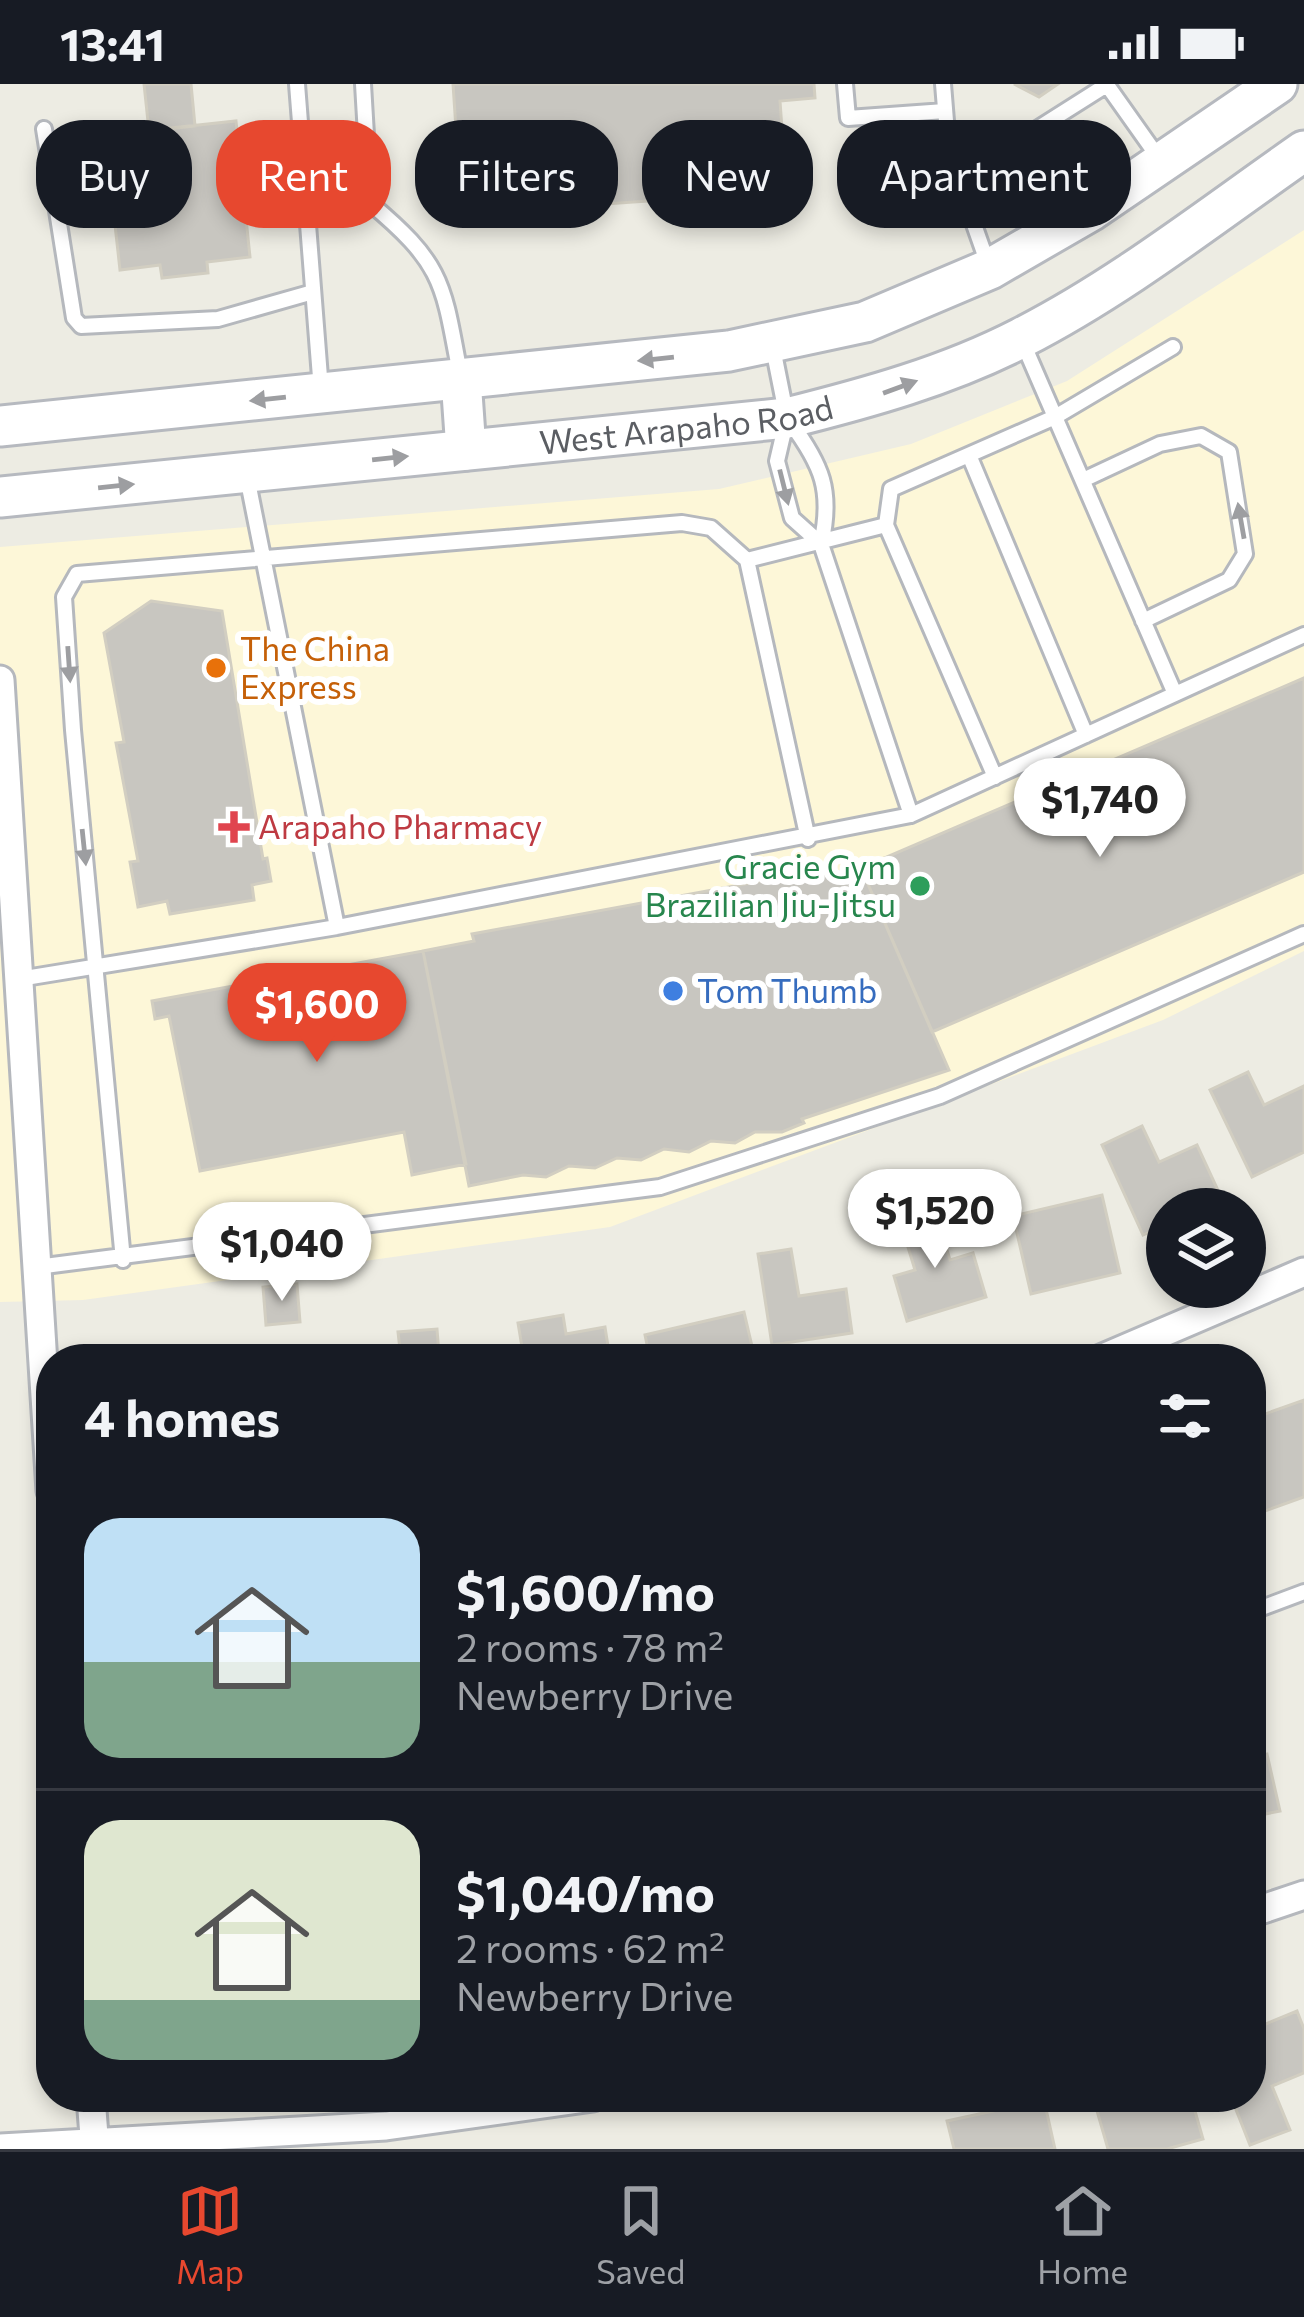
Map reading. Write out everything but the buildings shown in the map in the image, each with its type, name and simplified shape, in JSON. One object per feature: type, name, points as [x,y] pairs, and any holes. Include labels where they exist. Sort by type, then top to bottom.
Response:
[{"type":"main road","name":"West Arapaho Road","points":[[0,426],[772,345],[865,322],[990,269],[1092,210],[1277,84]]},
{"type":"main road","name":"West Arapaho Road","points":[[0,497],[787,418],[877,396],[1021,338],[1134,270],[1304,151]]},
{"type":"main road","points":[[461,379],[466,450]]},
{"type":"street","points":[[0,680],[42,1344]]},
{"type":"street","points":[[1136,1344],[1304,1272]]},
{"type":"street","points":[[1266,1908],[1304,1894]]},
{"type":"street","points":[[92,2112],[94,2145]]},
{"type":"street","points":[[0,2148],[386,2126],[486,2112]]},
{"type":"lane","points":[[297,84],[321,393]]},
{"type":"lane","points":[[363,84],[370,203],[419,244],[444,290],[461,379]]},
{"type":"lane","points":[[845,84],[848,118],[945,111]]},
{"type":"lane","points":[[944,84],[947,120]]},
{"type":"lane","points":[[1051,120],[1108,84],[1161,161]]},
{"type":"lane","points":[[60,228],[74,318],[81,326],[218,319],[314,292]]},
{"type":"lane","points":[[976,228],[990,269]]},
{"type":"lane","points":[[1021,338],[1175,694]]},
{"type":"lane","points":[[772,345],[787,418],[814,455],[830,506],[820,544]]},
{"type":"lane","points":[[995,777],[886,525],[891,489],[1055,417],[1173,347]]},
{"type":"lane","points":[[787,418],[777,461],[792,518],[820,544],[911,815]]},
{"type":"lane","points":[[1083,480],[1160,444],[1201,436],[1229,452],[1245,554],[1229,580],[1143,621]]},
{"type":"lane","points":[[969,455],[1087,735]]},
{"type":"lane","points":[[246,472],[337,927]]},
{"type":"lane","points":[[123,1259],[64,597],[77,574],[682,523],[711,528],[747,560],[808,839]]},
{"type":"lane","points":[[747,560],[886,525]]},
{"type":"lane","points":[[19,980],[337,927],[808,839],[911,815],[1304,635]]},
{"type":"lane","points":[[37,1267],[660,1187],[940,1096],[1304,934]]},
{"type":"lane","points":[[1266,1606],[1304,1592]]},
{"type":"shaded area","points":[[1304,230],[1304,951],[1163,1020],[610,1227],[83,1300],[0,1302],[0,547],[719,489],[911,444],[1067,381]]},
{"type":"place","name":"The China Express","points":[[216,668]]},
{"type":"place","name":"Arapaho Pharmacy","points":[[234,827]]},
{"type":"place","name":"Gracie Gym Brazilian Jiu-Jitsu","points":[[920,886]]},
{"type":"place","name":"Tom Thumb","points":[[673,991]]}]
